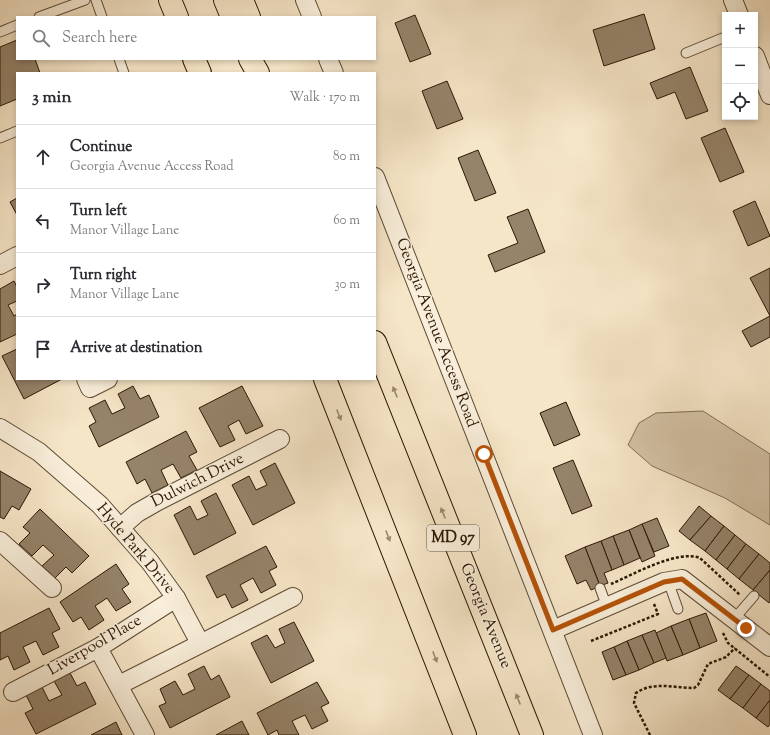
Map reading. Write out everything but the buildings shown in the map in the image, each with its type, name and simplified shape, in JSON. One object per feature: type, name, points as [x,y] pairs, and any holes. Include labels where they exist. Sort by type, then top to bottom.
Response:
[{"type":"main road","points":[[170,0],[177,16]]},
{"type":"main road","points":[[225,0],[232,16]]},
{"type":"main road","points":[[242,0],[249,16]]},
{"type":"main road","points":[[194,60],[200,72]]},
{"type":"main road","points":[[251,60],[257,72]]},
{"type":"main road","points":[[265,60],[270,72]]},
{"type":"main road","name":"Georgia Avenue","points":[[376,345],[532,735]]},
{"type":"main road","points":[[325,380],[370,490],[465,735]]},
{"type":"street","points":[[305,0],[312,16]]},
{"type":"street","points":[[733,0],[738,12]]},
{"type":"street","points":[[328,60],[334,72]]},
{"type":"street","points":[[758,64],[770,95]]},
{"type":"street","name":"Georgia Avenue Access Road","points":[[376,181],[593,735]]},
{"type":"street","points":[[0,265],[16,257]]},
{"type":"street","points":[[86,380],[90,388],[106,380]]},
{"type":"street","name":"Hyde Park Drive","points":[[0,428],[39,452],[100,505],[150,562],[176,598],[200,643]]},
{"type":"street","name":"Dulwich Drive","points":[[120,528],[137,514],[158,501],[280,439]]},
{"type":"street","points":[[0,541],[52,588]]},
{"type":"street","points":[[553,630],[607,607],[670,588],[682,579],[728,625],[770,647]]},
{"type":"street","points":[[118,684],[293,597]]},
{"type":"street","name":"Liverpool Place","points":[[13,692],[98,648],[176,598]]},
{"type":"street","points":[[98,648],[145,735]]},
{"type":"lane","points":[[42,16],[85,0]]},
{"type":"lane","points":[[96,0],[102,16]]},
{"type":"lane","points":[[0,32],[16,25]]},
{"type":"lane","points":[[686,53],[722,38]]},
{"type":"lane","points":[[119,60],[124,72]]},
{"type":"lane","points":[[0,138],[16,131]]},
{"type":"lane","points":[[600,588],[607,607]]},
{"type":"lane","points":[[670,588],[678,609]]},
{"type":"lane","points":[[728,625],[754,596]]},
{"type":"path","points":[[590,642],[658,614],[653,602],[670,588]]},
{"type":"path","points":[[728,625],[728,643],[770,677]]},
{"type":"path","points":[[650,735],[634,703],[636,693],[644,687],[652,686],[694,688],[698,685],[708,664],[726,657],[735,648]]},
{"type":"shaded area","points":[[703,411],[770,454],[770,525],[725,498],[652,466],[628,445],[639,423],[656,413]]},
{"type":"route","points":[[484,454],[553,630],[664,582],[682,579],[746,628]]}]
